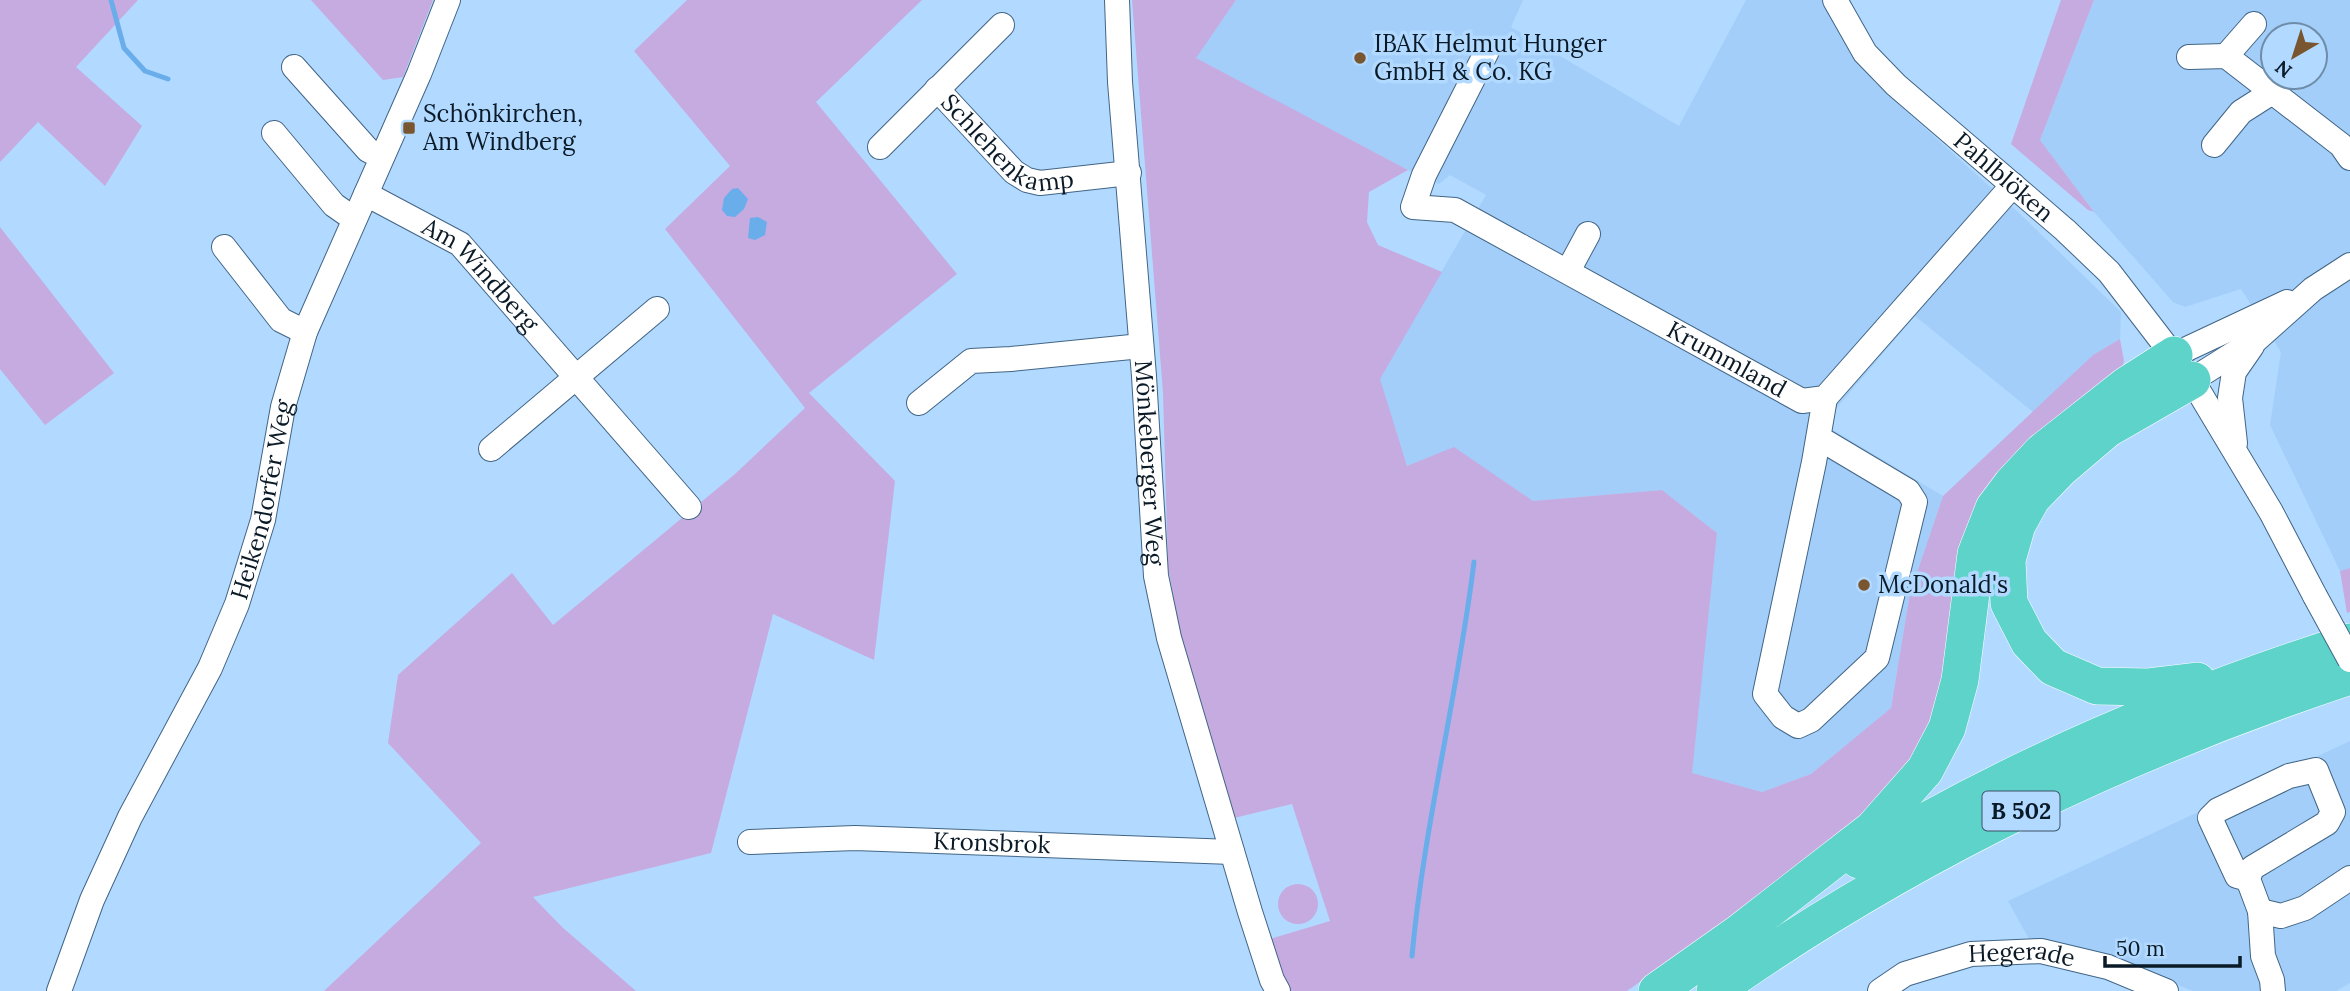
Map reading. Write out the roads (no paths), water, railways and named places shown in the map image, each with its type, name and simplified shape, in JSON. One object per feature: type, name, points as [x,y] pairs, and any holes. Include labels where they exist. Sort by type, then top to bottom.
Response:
[{"type":"highway","points":[[2183,367],[2060,468],[2032,498],[2017,524],[2007,560],[2009,603],[2029,642],[2053,667],[2097,686],[2147,687],[2246,675]]},
{"type":"highway","points":[[1739,933],[1873,829],[1925,770],[1947,727],[1960,680],[1976,554],[1994,508],[2012,484],[2042,452],[2127,385],[2183,367]]},
{"type":"highway","name":"B 502","points":[[1657,991],[1739,933],[1961,801],[2119,726],[2246,675],[2350,642]]},
{"type":"highway","name":"B 502","points":[[1715,991],[1893,877],[1976,831],[2148,751],[2262,705],[2350,676]]},
{"type":"street","name":"Heikendorfer Weg","points":[[64,988],[92,900],[130,817],[210,668],[237,604],[263,520],[283,407],[305,332],[419,74],[448,0]]},
{"type":"street","name":"Mönkeberger Weg","points":[[1118,0],[1120,82],[1129,173],[1156,576],[1169,638],[1250,912],[1278,991]]},
{"type":"street","name":"Pahlblöken","points":[[1835,0],[1865,53],[1896,85],[2103,264],[2183,367],[2271,512],[2350,660]]},
{"type":"street","points":[[2226,56],[2254,24]]},
{"type":"street","name":"Schlehenkamp","points":[[880,147],[1002,25]]},
{"type":"street","name":"Krummland","points":[[1487,51],[1424,176],[1413,207],[1455,210],[1802,401],[1825,398]]},
{"type":"street","points":[[2189,57],[2226,56],[2341,145],[2350,158]]},
{"type":"street","points":[[295,66],[368,150],[382,157]]},
{"type":"street","name":"Schlehenkamp","points":[[937,89],[1014,172],[1027,180],[1040,183],[1129,173]]},
{"type":"street","points":[[2214,145],[2241,112],[2274,92]]},
{"type":"street","points":[[274,133],[334,205],[354,219]]},
{"type":"street","points":[[1819,438],[1908,491],[1915,502],[1877,658],[1811,720],[1798,726],[1783,717],[1765,694],[1825,398],[2012,184]]},
{"type":"street","name":"Am Windberg","points":[[366,194],[460,244],[689,507]]},
{"type":"street","points":[[1568,271],[1588,234]]},
{"type":"street","points":[[224,247],[282,320],[305,332]]},
{"type":"street","points":[[2183,367],[2350,265]]},
{"type":"street","points":[[2235,451],[2230,398],[2234,372],[2257,339],[2313,289]]},
{"type":"street","points":[[491,449],[657,309]]},
{"type":"street","points":[[2183,367],[2257,339]]},
{"type":"street","points":[[919,403],[971,360],[1011,359],[1141,346]]},
{"type":"street","points":[[2248,879],[2237,876],[2210,818],[2218,810],[2289,776],[2316,770],[2333,812],[2327,823],[2252,868],[2248,879],[2260,911],[2263,956],[2273,991]]},
{"type":"street","name":"Kronsbrok","points":[[750,842],[855,838],[1232,852]]},
{"type":"street","points":[[2260,911],[2281,916],[2305,908],[2350,878]]},
{"type":"street","name":"Hegerade","points":[[1880,991],[1905,974],[1971,954],[2041,951],[2108,967],[2166,991]]},
{"type":"waterway","points":[[111,0],[124,48],[145,71],[168,79]]},
{"type":"waterway","points":[[1412,956],[1417,907],[1474,562]]},
{"type":"place","name":"IBAK Helmut Hunger GmbH & Co. KG","points":[[1360,58]]},
{"type":"place","name":"Schönkirchen, Am Windberg","points":[[409,128]]},
{"type":"place","name":"McDonald's","points":[[1864,585]]}]
